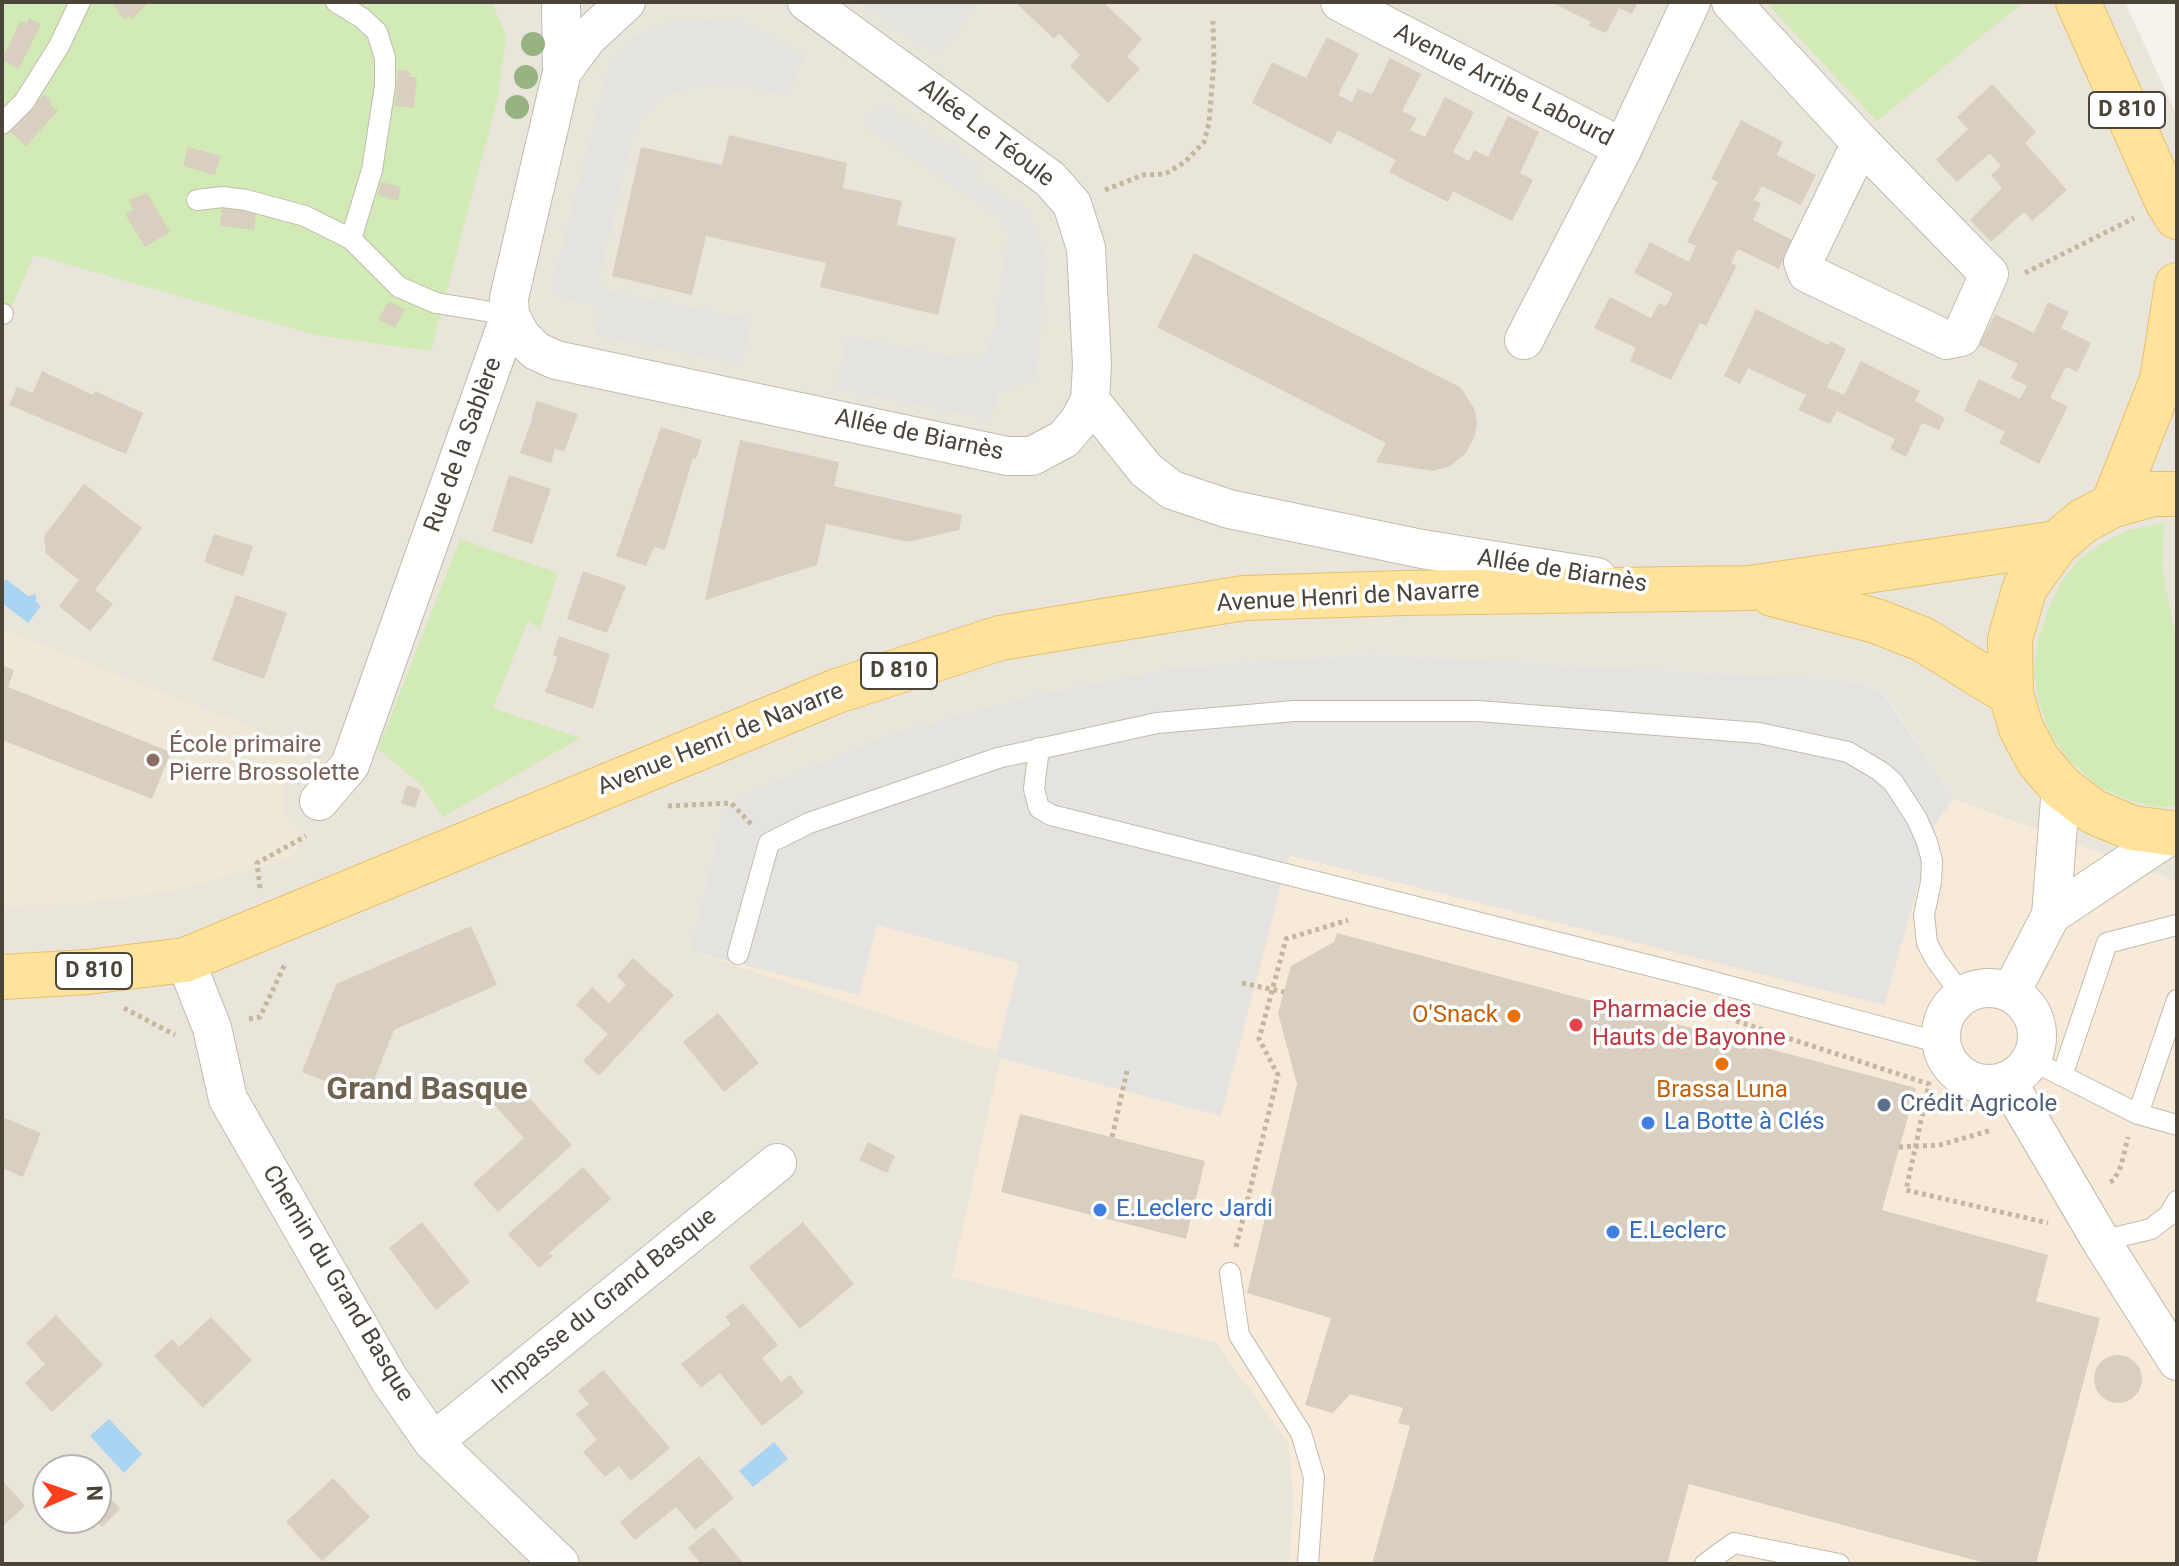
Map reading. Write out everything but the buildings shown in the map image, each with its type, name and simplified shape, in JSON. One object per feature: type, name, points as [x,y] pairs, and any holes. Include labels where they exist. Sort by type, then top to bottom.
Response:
[{"type":"main road","name":"D 810","points":[[2078,2],[2172,209]]},
{"type":"main road","points":[[2113,505],[2162,380],[2177,285]]},
{"type":"main road","points":[[2175,834],[2132,828],[2094,812],[2061,787],[2038,760],[2021,728],[2011,694],[2010,639],[2025,587],[2057,543],[2083,521],[2113,505],[2153,494],[2177,494]]},
{"type":"main road","name":"Avenue Henri de Navarre","points":[[2,977],[88,972],[185,960],[837,691],[1000,638],[1244,598],[1750,588],[2057,543]]},
{"type":"main road","name":"Avenue Henri de Navarre","points":[[1750,588],[1876,621],[1922,639],[2011,694]]},
{"type":"street","name":"Rue de la Sablère","points":[[319,801],[350,765],[510,315],[509,298],[562,72],[561,2]]},
{"type":"street","name":"Rue de la Sablère","points":[[562,72],[587,38],[626,2]]},
{"type":"street","name":"Avenue Arribe Labourd","points":[[1340,2],[1623,148]]},
{"type":"street","name":"Avenue Arribe Labourd","points":[[1524,340],[1623,148],[1691,2]]},
{"type":"street","points":[[1731,2],[1861,143],[1989,274],[1961,337],[1947,340],[1807,273],[1803,262],[1861,143]]},
{"type":"street","name":"Allée Le Téoule","points":[[805,4],[1050,179],[1072,204],[1086,248],[1092,365],[1090,400]]},
{"type":"street","name":"Allée de Biarnès","points":[[510,315],[521,336],[536,351],[556,360],[1007,456],[1032,456],[1064,439],[1079,421],[1090,400],[1146,470],[1172,490],[1215,505],[1422,549],[1662,588]]},
{"type":"street","points":[[2011,992],[2051,915],[2061,787]]},
{"type":"street","points":[[2051,915],[2175,834]]},
{"type":"street","name":"Chemin du Grand Basque","points":[[185,960],[212,1028],[228,1099],[389,1379],[433,1442],[560,1564]]},
{"type":"street","points":[[2033,1072],[1993,1084],[1965,1078],[1953,1069],[1941,1043],[1945,1016],[1962,995],[1986,987],[2011,992],[2033,1014],[2037,1030],[2033,1072],[2101,1241],[2177,1361]]},
{"type":"street","name":"Impasse du Grand Basque","points":[[433,1442],[777,1163]]},
{"type":"lane","points":[[2,124],[24,102],[59,46],[80,2]]},
{"type":"lane","points":[[336,2],[362,18],[377,32],[385,58],[385,86],[372,170],[351,239]]},
{"type":"lane","points":[[197,200],[223,197],[246,200],[305,216],[351,239],[399,287],[436,303],[510,315]]},
{"type":"lane","points":[[738,954],[769,843],[809,823],[998,758],[1157,723],[1294,711],[1489,712],[1759,733],[1848,752],[1880,771],[1893,782],[1917,819],[1927,842],[1932,861],[1924,915],[1927,943],[1962,995]]},
{"type":"lane","points":[[1039,748],[1034,789],[1039,808],[1051,815],[1691,976],[1941,1043]]},
{"type":"lane","points":[[2177,925],[2107,943],[2033,1072],[2138,1114],[2177,1125]]},
{"type":"lane","points":[[2138,1114],[2177,1000]]},
{"type":"lane","points":[[2101,1241],[2151,1229],[2169,1215],[2177,1201]]},
{"type":"lane","points":[[1230,1273],[1239,1335],[1301,1433],[1314,1477],[1308,1564]]},
{"type":"lane","points":[[1705,1564],[1734,1543],[1839,1564]]},
{"type":"path","points":[[1072,204],[1118,183],[1143,175],[1165,174],[1185,162],[1204,142],[1209,123],[1214,61],[1213,21]]},
{"type":"path","points":[[1989,274],[2013,279],[2172,209]]},
{"type":"path","points":[[659,807],[731,803],[769,843]]},
{"type":"path","points":[[1230,1273],[1278,1075],[1259,1039],[1286,939],[1362,916],[1367,894]]},
{"type":"path","points":[[1242,983],[1284,992]]},
{"type":"path","points":[[1654,995],[1682,1003]]},
{"type":"path","points":[[1726,1018],[1929,1084],[1906,1190],[2061,1226]]},
{"type":"path","points":[[1112,1137],[1127,1071]]},
{"type":"path","points":[[2102,1186],[2114,1180],[2138,1114]]},
{"type":"path","points":[[1899,1147],[1940,1145],[1994,1130]]},
{"type":"shaded area","points":[[2,2],[2125,2],[2177,116],[2177,882],[1953,799],[1886,695],[1858,681],[1372,654],[1185,666],[1002,1053],[952,1277],[1215,1341],[1288,1442],[1294,1500],[1289,1564],[2,1564]]},
{"type":"shaded area","points":[[858,2],[981,2],[937,55]]},
{"type":"shaded area","points":[[672,22],[741,22],[805,56],[787,95],[754,88],[703,85],[670,94],[651,105],[634,131],[598,279],[603,291],[751,319],[742,364],[596,335],[601,307],[552,295],[609,67],[632,38]]},
{"type":"shaded area","points":[[880,103],[980,166],[974,176],[1028,212],[1047,259],[1036,379],[997,392],[991,419],[836,388],[847,336],[970,360],[985,353],[993,336],[1009,234],[1001,217],[864,125]]},
{"type":"shaded area","name":"École primaire Pierre Brossolette","points":[[2,629],[311,751],[287,782],[281,799],[286,818],[301,834],[294,857],[177,890],[73,905],[2,906]]},
{"type":"shaded area","points":[[1372,654],[1858,681],[1885,695],[1953,799],[2177,882],[2177,1564],[1289,1564],[1294,1500],[1288,1442],[1215,1342],[952,1277],[1002,1053],[690,951],[723,815],[740,796],[893,733],[1039,694],[1185,666]]},
{"type":"shaded area","points":[[1372,654],[1858,681],[1885,695],[1953,799],[1936,823],[1884,1005],[1289,855],[1221,1116],[996,1057],[1019,963],[877,925],[859,995],[690,951],[723,815],[740,796],[893,733],[1039,694],[1185,666]]},
{"type":"green space","points":[[2,2],[492,2],[506,36],[498,97],[431,351],[315,335],[34,255],[2,329]]},
{"type":"green space","points":[[1766,2],[2024,2],[1877,121]]},
{"type":"green space","points":[[2164,523],[2162,567],[2177,645],[2177,806],[2155,807],[2128,800],[2098,786],[2066,757],[2049,730],[2039,702],[2034,672],[2038,640],[2047,612],[2061,583],[2079,560],[2128,530]]},
{"type":"green space","points":[[460,539],[558,573],[540,629],[528,621],[493,708],[580,738],[443,817],[422,786],[378,749]]},
{"type":"water","points":[[6,579],[28,596],[36,594],[36,601],[41,606],[28,623],[2,603],[2,585]]},
{"type":"water","points":[[109,1419],[142,1454],[124,1473],[112,1460],[112,1454],[107,1454],[90,1436]]},
{"type":"water","points":[[774,1442],[788,1459],[753,1487],[739,1471]]},
{"type":"place","name":"École primaire Pierre Brossolette","points":[[153,760]]},
{"type":"place","name":"O'Snack","points":[[1514,1016]]},
{"type":"place","name":"Pharmacie des Hauts de Bayonne","points":[[1576,1025]]},
{"type":"place","name":"Brassa Luna","points":[[1722,1064]]},
{"type":"place","name":"Crédit Agricole","points":[[1884,1105]]},
{"type":"place","name":"La Botte à Clés","points":[[1648,1123]]},
{"type":"place","name":"E.Leclerc Jardi","points":[[1100,1210]]},
{"type":"place","name":"E.Leclerc","points":[[1613,1232]]},
{"type":"district","name":"Grand Basque","points":[[427,1091]]}]
